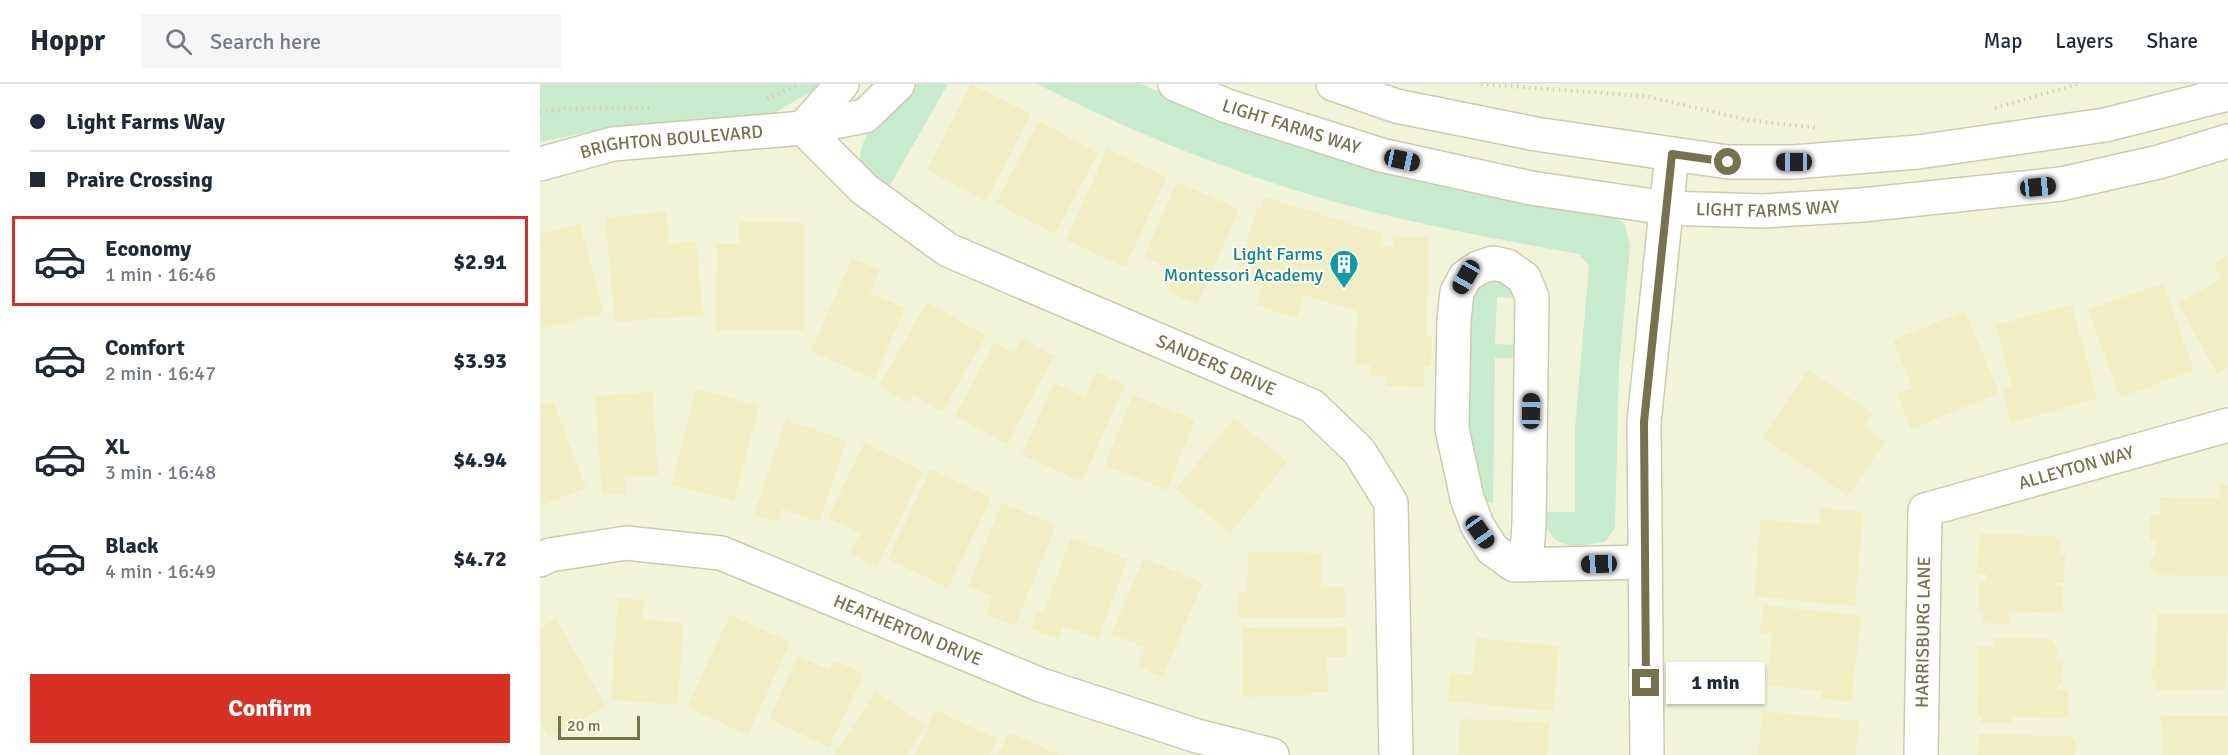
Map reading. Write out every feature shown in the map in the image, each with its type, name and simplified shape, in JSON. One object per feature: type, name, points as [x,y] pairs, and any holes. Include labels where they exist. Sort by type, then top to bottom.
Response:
[{"type":"street","points":[[803,128],[842,84]]},
{"type":"street","name":"BRIGHTON BOULEVARD","points":[[540,164],[613,144],[803,128],[866,116],[898,84]]},
{"type":"street","name":"LIGHT FARMS WAY","points":[[1175,84],[1227,105],[1381,155],[1531,188],[1666,208],[1763,211],[1862,205],[2061,184],[2159,162],[2228,141]]},
{"type":"street","points":[[1333,84],[1396,106],[1501,127],[1728,162],[1794,162],[1918,152],[2105,125],[2228,94]]},
{"type":"street","name":"SANDERS DRIVE","points":[[803,128],[864,189],[948,250],[1312,406],[1359,451],[1391,503],[1396,755]]},
{"type":"street","points":[[1647,755],[1644,422],[1672,154]]},
{"type":"street","points":[[1526,563],[1530,525],[1532,297],[1524,278],[1508,266],[1493,263],[1466,277],[1457,292],[1454,320],[1452,429],[1467,498],[1477,525],[1492,549],[1514,565],[1526,563],[1555,566],[1644,562]]},
{"type":"street","name":"ALLEYTON WAY","points":[[1925,510],[2228,425]]},
{"type":"street","name":"HARRISBURG LANE","points":[[1921,755],[1925,510]]},
{"type":"street","name":"HEATHERTON DRIVE","points":[[540,560],[550,555],[626,543],[721,553],[1041,685],[1197,736],[1272,755]]},
{"type":"path","points":[[1481,84],[1645,96],[1748,120],[1825,128]]},
{"type":"path","points":[[1985,111],[2078,84]]},
{"type":"shaded area","points":[[540,84],[2228,84],[2228,755],[540,755]]},
{"type":"shaded area","points":[[540,84],[825,84],[758,122],[680,121],[607,128],[540,142]]},
{"type":"shaded area","points":[[910,84],[948,84],[889,187],[871,179],[862,168],[860,155],[871,128]]},
{"type":"shaded area","points":[[1037,84],[1141,84],[1176,99],[1610,212],[1625,225],[1630,245],[1619,368],[1615,528],[1606,541],[1574,545],[1559,542],[1549,531],[1546,519],[1546,512],[1575,512],[1575,428],[1589,266],[1579,254],[1418,223],[1281,186],[1156,139]]},
{"type":"shaded area","points":[[1491,279],[1509,285],[1514,298],[1497,297],[1495,344],[1515,345],[1515,358],[1495,358],[1493,503],[1484,502],[1466,421],[1471,295],[1476,286]]},
{"type":"building","points":[[971,84],[1031,114],[986,201],[927,170]]},
{"type":"building","points":[[1039,121],[1098,153],[1055,234],[996,203]]},
{"type":"building","points":[[1107,149],[1167,177],[1125,267],[1066,240]]},
{"type":"building","points":[[1177,182],[1239,209],[1197,305],[1167,291],[1176,271],[1144,257]]},
{"type":"building","name":"Light Farms Montessori Academy","points":[[1265,197],[1383,234],[1380,246],[1393,246],[1393,237],[1428,237],[1427,335],[1432,336],[1431,367],[1424,367],[1424,387],[1387,386],[1386,377],[1370,376],[1370,365],[1356,364],[1357,311],[1303,295],[1297,318],[1256,305],[1262,286],[1239,279],[1242,269],[1238,268],[1257,208],[1261,209]]},
{"type":"building","points":[[666,212],[669,244],[696,241],[703,315],[615,322],[605,218]]},
{"type":"building","points":[[739,222],[804,223],[804,330],[716,330],[717,244],[739,244]]},
{"type":"building","points":[[580,224],[604,313],[540,329],[540,234]]},
{"type":"building","points":[[2228,256],[2228,368],[2217,374],[2178,303],[2221,279],[2214,264]]},
{"type":"building","points":[[852,258],[880,270],[870,293],[905,308],[874,379],[811,351]]},
{"type":"building","points":[[2163,283],[2194,370],[2120,397],[2088,310]]},
{"type":"building","points":[[927,302],[986,336],[942,412],[913,395],[908,403],[879,386]]},
{"type":"building","points":[[2072,305],[2097,399],[2011,422],[2002,388],[2012,386],[1996,325]]},
{"type":"building","points":[[1965,311],[1999,393],[1911,429],[1897,394],[1912,388],[1893,340]]},
{"type":"building","points":[[1022,338],[1054,356],[1007,444],[955,416],[994,343],[1014,353]]},
{"type":"building","points":[[1808,370],[1873,414],[1864,427],[1885,441],[1848,496],[1762,438]]},
{"type":"building","points":[[1096,372],[1125,385],[1082,482],[1022,455],[1054,383],[1085,397]]},
{"type":"building","points":[[696,389],[759,406],[734,501],[671,485]]},
{"type":"building","points":[[653,392],[658,475],[625,477],[626,494],[602,495],[595,396]]},
{"type":"building","points":[[1133,395],[1195,420],[1167,490],[1105,465]]},
{"type":"building","points":[[553,401],[586,488],[540,506],[540,406]]},
{"type":"building","points":[[1234,418],[1287,462],[1230,533],[1176,489]]},
{"type":"building","points":[[786,420],[847,441],[819,522],[782,509],[778,522],[754,514]]},
{"type":"building","points":[[864,443],[923,471],[877,567],[850,553],[860,533],[828,518]]},
{"type":"building","points":[[931,469],[991,498],[948,588],[888,559]]},
{"type":"building","points":[[2220,485],[2228,485],[2228,576],[2155,575],[2149,565],[2156,553],[2156,541],[2150,541],[2150,515],[2160,515],[2160,497],[2219,498]]},
{"type":"building","points":[[1002,503],[1056,525],[1015,626],[986,614],[993,596],[968,586]]},
{"type":"building","points":[[1820,508],[1863,512],[1855,606],[1754,596],[1761,519],[1819,525]]},
{"type":"building","points":[[1980,534],[2054,536],[2060,542],[2060,554],[2065,554],[2064,583],[2055,583],[2055,586],[2063,586],[2063,613],[2009,611],[2009,624],[1983,623],[1983,610],[1979,610],[1979,582],[1986,582],[1987,574],[1976,574]]},
{"type":"building","points":[[1071,538],[1128,559],[1098,639],[1063,626],[1058,639],[1031,629],[1038,610],[1044,612]]},
{"type":"building","points":[[1248,552],[1321,553],[1321,587],[1345,587],[1345,617],[1238,618],[1239,592],[1247,592]]},
{"type":"building","points":[[1144,558],[1203,583],[1162,677],[1138,666],[1145,648],[1111,634]]},
{"type":"building","points":[[618,598],[644,600],[642,620],[683,623],[678,705],[611,700]]},
{"type":"building","points":[[1763,605],[1861,616],[1851,702],[1821,698],[1822,691],[1766,685],[1772,634],[1760,633]]},
{"type":"building","points":[[2157,614],[2228,614],[2225,689],[2156,690],[2157,682],[2154,682],[2151,671],[2156,661]]},
{"type":"building","points":[[730,615],[790,642],[748,735],[687,707]]},
{"type":"building","points":[[556,619],[606,706],[549,738],[540,722],[540,628]]},
{"type":"building","points":[[1346,627],[1347,657],[1327,657],[1328,692],[1311,692],[1312,695],[1243,697],[1242,628]]},
{"type":"building","points":[[1476,638],[1559,646],[1553,711],[1448,701],[1450,673],[1472,675]]},
{"type":"building","points":[[1994,638],[2052,639],[2058,650],[2055,660],[2063,661],[2062,685],[2057,685],[2057,689],[2068,690],[2068,718],[2011,717],[2011,723],[1981,723],[1981,716],[1977,716],[1978,646],[1994,646]]},
{"type":"building","points":[[798,656],[829,670],[834,660],[864,674],[829,747],[769,719]]},
{"type":"building","points":[[876,692],[926,726],[907,755],[834,755]]},
{"type":"building","points":[[935,710],[997,739],[990,755],[915,755]]},
{"type":"building","points":[[1762,711],[1859,721],[1856,755],[1758,755]]},
{"type":"building","points":[[2161,716],[2228,716],[2228,755],[2162,755]]},
{"type":"building","points":[[1460,719],[1549,722],[1547,755],[1458,755]]},
{"type":"building","points":[[1009,732],[1059,755],[998,755]]},
{"type":"building","points":[[1979,734],[2072,736],[2077,746],[2074,755],[1977,755]]},
{"type":"place","name":"Light Farms Montessori Academy","points":[[1344,290]]},
{"type":"route","points":[[1646,683],[1644,422],[1672,154],[1728,162]]}]
